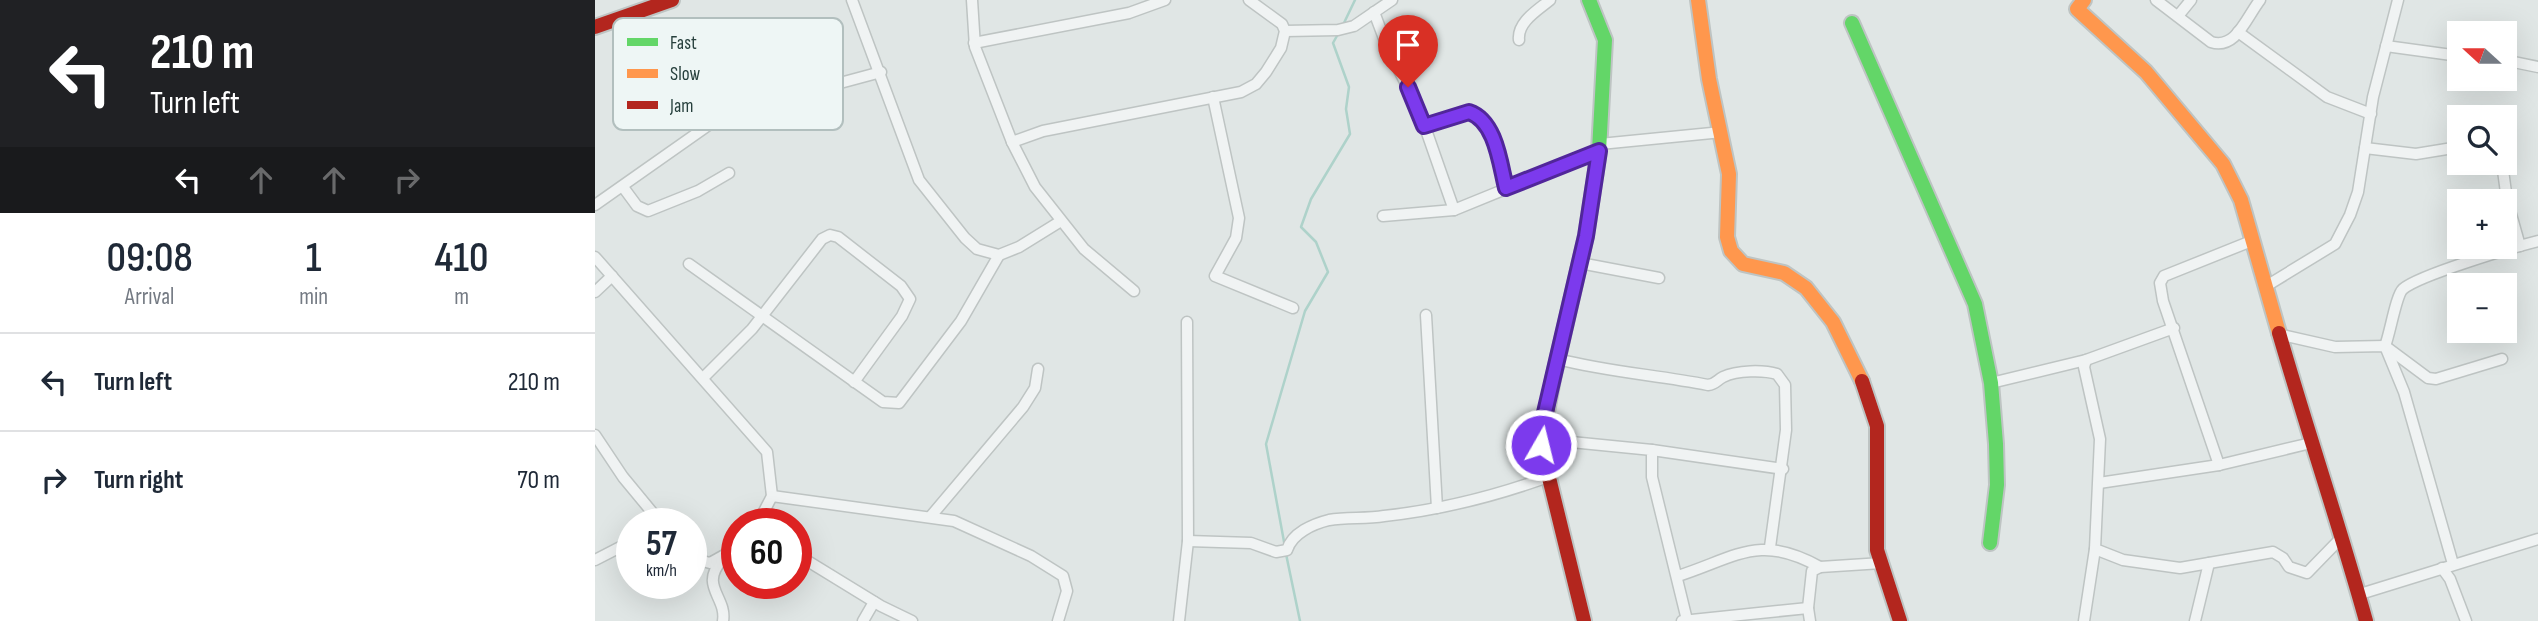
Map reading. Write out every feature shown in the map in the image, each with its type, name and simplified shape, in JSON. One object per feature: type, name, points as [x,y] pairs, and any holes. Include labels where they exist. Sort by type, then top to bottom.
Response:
[{"type":"main road","points":[[621,18],[672,0]]},
{"type":"main road","points":[[1581,620],[1541,439],[1580,263],[1599,148],[1605,48],[1589,0]]},
{"type":"main road","points":[[1698,0],[1709,78],[1722,132],[1730,189],[1728,231],[1731,250],[1745,266],[1789,275],[1815,294],[1842,338],[1874,409],[1879,470],[1877,550],[1901,621]]},
{"type":"main road","points":[[2084,0],[2077,9],[2080,14],[2102,29],[2146,72],[2223,164],[2241,200],[2268,285],[2311,443],[2333,501],[2366,621]]},
{"type":"main road","points":[[595,27],[613,21]]},
{"type":"main road","points":[[1852,23],[1975,304],[1991,383],[1997,476],[1990,543]]},
{"type":"street","points":[[852,0],[919,180],[965,238],[977,249],[999,255]]},
{"type":"street","points":[[972,0],[974,43],[1012,142],[1035,187],[1084,250],[1134,291]]},
{"type":"street","points":[[974,43],[1129,13],[1165,0]]},
{"type":"street","points":[[1012,142],[1043,131],[1241,92],[1256,85],[1281,48],[1285,31],[1282,24],[1249,0]]},
{"type":"street","points":[[1285,31],[1338,30],[1354,26],[1392,0]]},
{"type":"street","points":[[1519,40],[1521,27],[1528,18],[1551,0]]},
{"type":"street","points":[[2156,0],[2211,42],[2221,45],[2228,43],[2238,32],[2260,0]]},
{"type":"street","points":[[2178,16],[2191,0]]},
{"type":"street","points":[[2268,285],[2335,244],[2354,205],[2371,114],[2398,0]]},
{"type":"street","points":[[1374,12],[1424,126],[1454,210]]},
{"type":"street","points":[[2238,32],[2327,97],[2371,114]]},
{"type":"street","points":[[2386,46],[2447,54]]},
{"type":"street","points":[[2517,63],[2538,68]]},
{"type":"street","points":[[843,83],[881,72]]},
{"type":"street","points":[[1213,97],[1240,218],[1236,237],[1215,276],[1293,308]]},
{"type":"street","points":[[1424,126],[1469,112],[1476,114],[1495,141],[1506,188]]},
{"type":"street","points":[[595,205],[702,130]]},
{"type":"street","points":[[1383,216],[1454,210],[1599,148],[1722,132]]},
{"type":"street","points":[[2365,148],[2416,155],[2447,149]]},
{"type":"street","points":[[623,187],[637,206],[648,211],[698,191],[729,173]]},
{"type":"street","points":[[2504,175],[2507,200],[2520,246]]},
{"type":"street","points":[[689,264],[883,402],[903,400],[961,321],[999,255],[1061,221]]},
{"type":"street","points":[[703,377],[730,354],[822,239],[830,234],[838,237],[901,286],[910,299],[902,316],[854,382]]},
{"type":"street","points":[[2219,465],[2160,283],[2164,276],[2254,240]]},
{"type":"street","points":[[2453,565],[2404,392],[2385,346],[2395,318],[2398,297],[2404,288],[2538,241]]},
{"type":"street","points":[[595,257],[767,452],[772,496],[766,508]]},
{"type":"street","points":[[1580,263],[1659,278]]},
{"type":"street","points":[[595,292],[612,276]]},
{"type":"street","points":[[1426,315],[1437,508]]},
{"type":"street","points":[[1179,621],[1188,541],[1187,322]]},
{"type":"street","points":[[1991,383],[2086,360],[2174,328]]},
{"type":"street","points":[[2281,335],[2335,347],[2385,346],[2428,377],[2436,379],[2502,359]]},
{"type":"street","points":[[1558,359],[1605,371],[1658,375],[1708,385],[1716,384],[1724,376],[1764,370],[1777,374],[1785,385],[1783,469],[1770,547]]},
{"type":"street","points":[[2084,621],[2095,549],[2100,439],[2084,367],[2086,360]]},
{"type":"street","points":[[931,516],[1023,407],[1035,388],[1038,369]]},
{"type":"street","points":[[595,435],[623,477],[649,508]]},
{"type":"street","points":[[1541,439],[1652,450],[1783,469]]},
{"type":"street","points":[[2099,483],[2219,465],[2311,443]]},
{"type":"street","points":[[1652,450],[1652,477],[1678,576],[1684,621],[1808,608]]},
{"type":"street","points":[[1188,541],[1251,543],[1276,552],[1287,550],[1294,537],[1312,526],[1331,520],[1437,508],[1505,492],[1548,477]]},
{"type":"street","points":[[772,496],[931,516],[987,534],[1063,576],[1067,591],[1058,621]]},
{"type":"street","points":[[2095,549],[2123,560],[2180,568],[2273,552],[2283,558],[2289,568],[2307,573],[2342,537]]},
{"type":"street","points":[[2357,596],[2538,539]]},
{"type":"street","points":[[1678,576],[1725,561],[1742,551],[1770,547],[1820,567]]},
{"type":"street","points":[[595,560],[616,549]]},
{"type":"street","points":[[721,561],[713,573],[713,582],[724,615],[723,621]]},
{"type":"street","points":[[1810,621],[1808,608],[1812,571],[1820,567],[1881,563]]},
{"type":"street","points":[[2195,621],[2209,563]]},
{"type":"street","points":[[812,564],[874,602],[912,621]]},
{"type":"street","points":[[2442,568],[2450,579],[2466,621]]},
{"type":"street","points":[[863,621],[874,602]]},
{"type":"waterway","points":[[1343,25],[1355,0]]},
{"type":"waterway","points":[[1285,547],[1266,444],[1305,311],[1328,272],[1316,242],[1301,227],[1311,199],[1350,134],[1346,109],[1349,87],[1333,43],[1338,34]]},
{"type":"waterway","points":[[1286,554],[1300,621]]},
{"type":"traffic: fast","points":[[1553,379],[1586,236],[1599,151],[1605,40],[1589,0]]},
{"type":"traffic: fast","points":[[1852,23],[1975,304],[1991,383],[1996,444],[1997,485],[1990,543]]},
{"type":"traffic: slow","points":[[1698,0],[1709,79],[1729,174],[1727,237],[1731,251],[1743,264],[1784,273],[1806,288],[1833,322],[1862,381]]},
{"type":"traffic: slow","points":[[2084,0],[2077,9],[2146,72],[2223,164],[2241,200],[2279,333]]},
{"type":"traffic: jam","points":[[621,18],[672,0]]},
{"type":"traffic: jam","points":[[595,27],[613,21]]},
{"type":"traffic: jam","points":[[2279,333],[2366,621]]},
{"type":"traffic: jam","points":[[1553,379],[1541,445],[1584,621]]},
{"type":"traffic: jam","points":[[1862,381],[1877,426],[1877,550],[1900,621]]},
{"type":"route","points":[[1408,87],[1424,126],[1469,112],[1476,114],[1495,141],[1506,188],[1599,151],[1586,236],[1543,421],[1541,445]]}]
